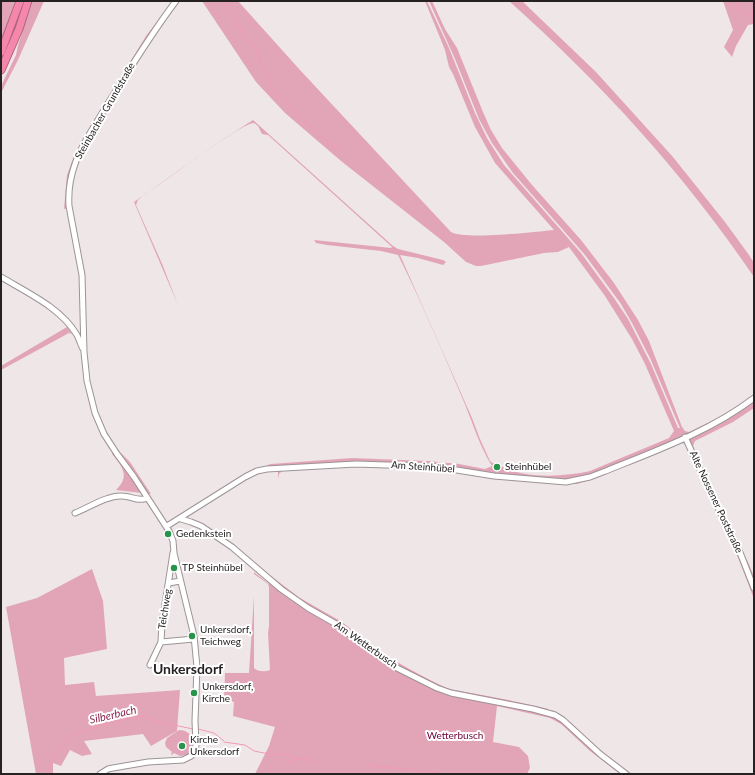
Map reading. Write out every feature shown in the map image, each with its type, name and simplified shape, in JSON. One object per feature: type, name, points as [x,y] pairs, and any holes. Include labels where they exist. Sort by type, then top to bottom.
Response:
[{"type":"highway","points":[[1,52],[20,1]]},
{"type":"highway","points":[[1,70],[28,1]]},
{"type":"street","name":"Steinbacher Grundstraße","points":[[84,352],[82,275],[68,194],[71,174],[87,139],[150,36],[176,1]]},
{"type":"street","points":[[1,278],[40,300],[55,311],[69,324],[77,335],[84,352],[87,381],[95,413],[107,439],[168,526],[173,541],[174,553],[194,639],[197,667],[195,749],[191,756],[188,759],[176,761],[138,763],[108,769],[100,774]]},
{"type":"street","points":[[77,335],[84,332]]},
{"type":"street","name":"Am Steinhübel","points":[[168,526],[245,477],[257,471],[267,469],[356,464],[438,467],[494,476],[566,482],[590,478],[685,438],[729,416],[754,398]]},
{"type":"street","name":"Alte Nossener Poststraße","points":[[685,438],[739,550],[754,588]]},
{"type":"street","points":[[75,513],[109,498],[121,496],[142,500],[146,495]]},
{"type":"street","name":"Am Wetterbusch","points":[[181,519],[201,526],[232,547],[281,589],[308,608],[336,624],[397,668],[424,682],[451,693],[533,709],[554,715],[562,720],[600,754],[626,774]]},
{"type":"street","name":"Teichweg","points":[[150,665],[161,642],[162,623],[169,583],[172,553],[174,553]]},
{"type":"street","points":[[169,583],[180,581]]},
{"type":"street","name":"Teichweg","points":[[161,642],[194,639]]},
{"type":"green space","points":[[1,1],[15,1],[1,41]]},
{"type":"green space","points":[[33,1],[44,1],[18,60],[1,93],[1,86],[16,55]]},
{"type":"green space","points":[[173,1],[175,1],[79,151],[68,208],[64,209],[67,175],[76,151],[146,36]]},
{"type":"green space","points":[[202,1],[238,1],[451,232],[459,234],[485,235],[517,234],[554,230],[495,163],[475,127],[449,67],[445,50],[425,1],[427,1],[449,48],[475,113],[487,138],[504,165],[581,253],[628,319],[651,364],[678,428],[680,428],[650,358],[621,304],[585,255],[513,173],[492,143],[479,119],[455,59],[429,1],[432,1],[445,29],[457,48],[491,130],[502,148],[532,185],[581,240],[614,283],[638,320],[649,341],[682,427],[685,431],[689,432],[724,415],[754,395],[754,408],[733,422],[695,441],[693,446],[716,500],[749,564],[754,577],[754,599],[737,555],[686,445],[681,442],[596,478],[577,484],[549,484],[443,470],[353,466],[282,471],[279,474],[278,479],[278,471],[268,470],[267,465],[271,464],[352,458],[428,461],[459,464],[485,469],[492,466],[480,443],[464,402],[398,255],[381,251],[316,243],[314,240],[392,247],[268,135],[262,134],[258,126],[254,123],[236,131],[253,120],[393,246],[398,249],[446,262],[443,265],[400,255],[491,462],[511,470],[533,475],[568,475],[590,471],[669,438],[674,431],[645,364],[632,339],[605,296],[569,247],[558,252],[544,253],[481,266],[476,266],[466,262],[444,242],[341,161],[285,113],[256,82]]},
{"type":"green space","points":[[509,1],[522,1],[596,72],[673,157],[725,222],[749,255],[754,263],[754,277],[700,202],[609,97]]},
{"type":"green space","points":[[723,1],[754,1],[754,24],[748,25],[736,46],[732,57],[724,47],[733,30]]},
{"type":"green space","points":[[209,150],[168,179],[149,192]]},
{"type":"green space","points":[[143,195],[138,200],[136,205],[163,266],[178,305],[134,202]]},
{"type":"green space","points":[[67,327],[72,334],[69,333],[1,370],[1,366]]},
{"type":"green space","points":[[118,450],[130,462],[151,494],[116,490],[124,476],[122,468],[112,454]]},
{"type":"green space","points":[[92,569],[103,601],[107,649],[64,658],[65,685],[94,682],[96,696],[180,690],[177,731],[151,746],[143,734],[84,741],[92,754],[82,756],[70,750],[61,766],[53,763],[53,774],[36,774],[6,607],[37,598]]},
{"type":"green space","name":"Wetterbusch","points":[[254,572],[269,584],[271,576],[300,598],[342,622],[385,655],[419,675],[449,689],[554,711],[571,723],[599,749],[632,774],[620,774],[590,751],[561,724],[550,718],[497,706],[493,742],[519,747],[528,756],[530,768],[527,774],[255,774],[269,746],[275,727],[233,716],[234,702],[224,699],[225,673],[249,673],[254,596],[254,668],[262,671],[270,670],[268,633],[269,587],[268,584],[254,574]]},
{"type":"green space","points":[[179,730],[187,732],[193,738],[192,750],[188,755],[180,756],[174,753],[172,755],[172,752],[166,747],[165,743],[167,738]]},
{"type":"waterway","points":[[224,1],[229,13],[236,19],[244,38],[258,51],[260,61],[274,92],[339,152]]},
{"type":"waterway","points":[[735,1],[741,11],[754,17]]},
{"type":"waterway","points":[[280,585],[291,593]]},
{"type":"waterway","points":[[300,599],[308,604]]},
{"type":"waterway","points":[[311,606],[342,624],[356,635]]},
{"type":"waterway","points":[[359,637],[386,657],[442,687],[511,701]]},
{"type":"waterway","points":[[515,702],[547,709]]},
{"type":"waterway","points":[[499,705],[544,714]]},
{"type":"waterway","points":[[547,715],[564,725],[577,737]]},
{"type":"waterway","name":"Silberbach","points":[[50,774],[53,756],[61,745],[70,736],[82,731],[128,718],[142,716],[164,723],[193,729]]},
{"type":"waterway","name":"Silberbach","points":[[198,729],[214,733],[224,741]]},
{"type":"waterway","points":[[579,739],[621,774]]},
{"type":"waterway","name":"Silberbach","points":[[224,742],[245,745],[254,751],[269,754],[281,754],[312,761]]},
{"type":"waterway","name":"Silberbach","points":[[288,762],[297,758]]},
{"type":"waterway","points":[[365,765],[443,774]]},
{"type":"place","name":"Steinhübel","points":[[497,467]]},
{"type":"place","name":"Gedenkstein","points":[[168,534]]},
{"type":"place","name":"TP Steinhübel","points":[[174,568]]},
{"type":"place","name":"Unkersdorf, Teichweg","points":[[192,636]]},
{"type":"place","name":"Unkersdorf, Kirche","points":[[194,693]]},
{"type":"place","name":"Kirche Unkersdorf","points":[[182,746]]},
{"type":"district","name":"Unkersdorf","points":[[188,669]]}]
